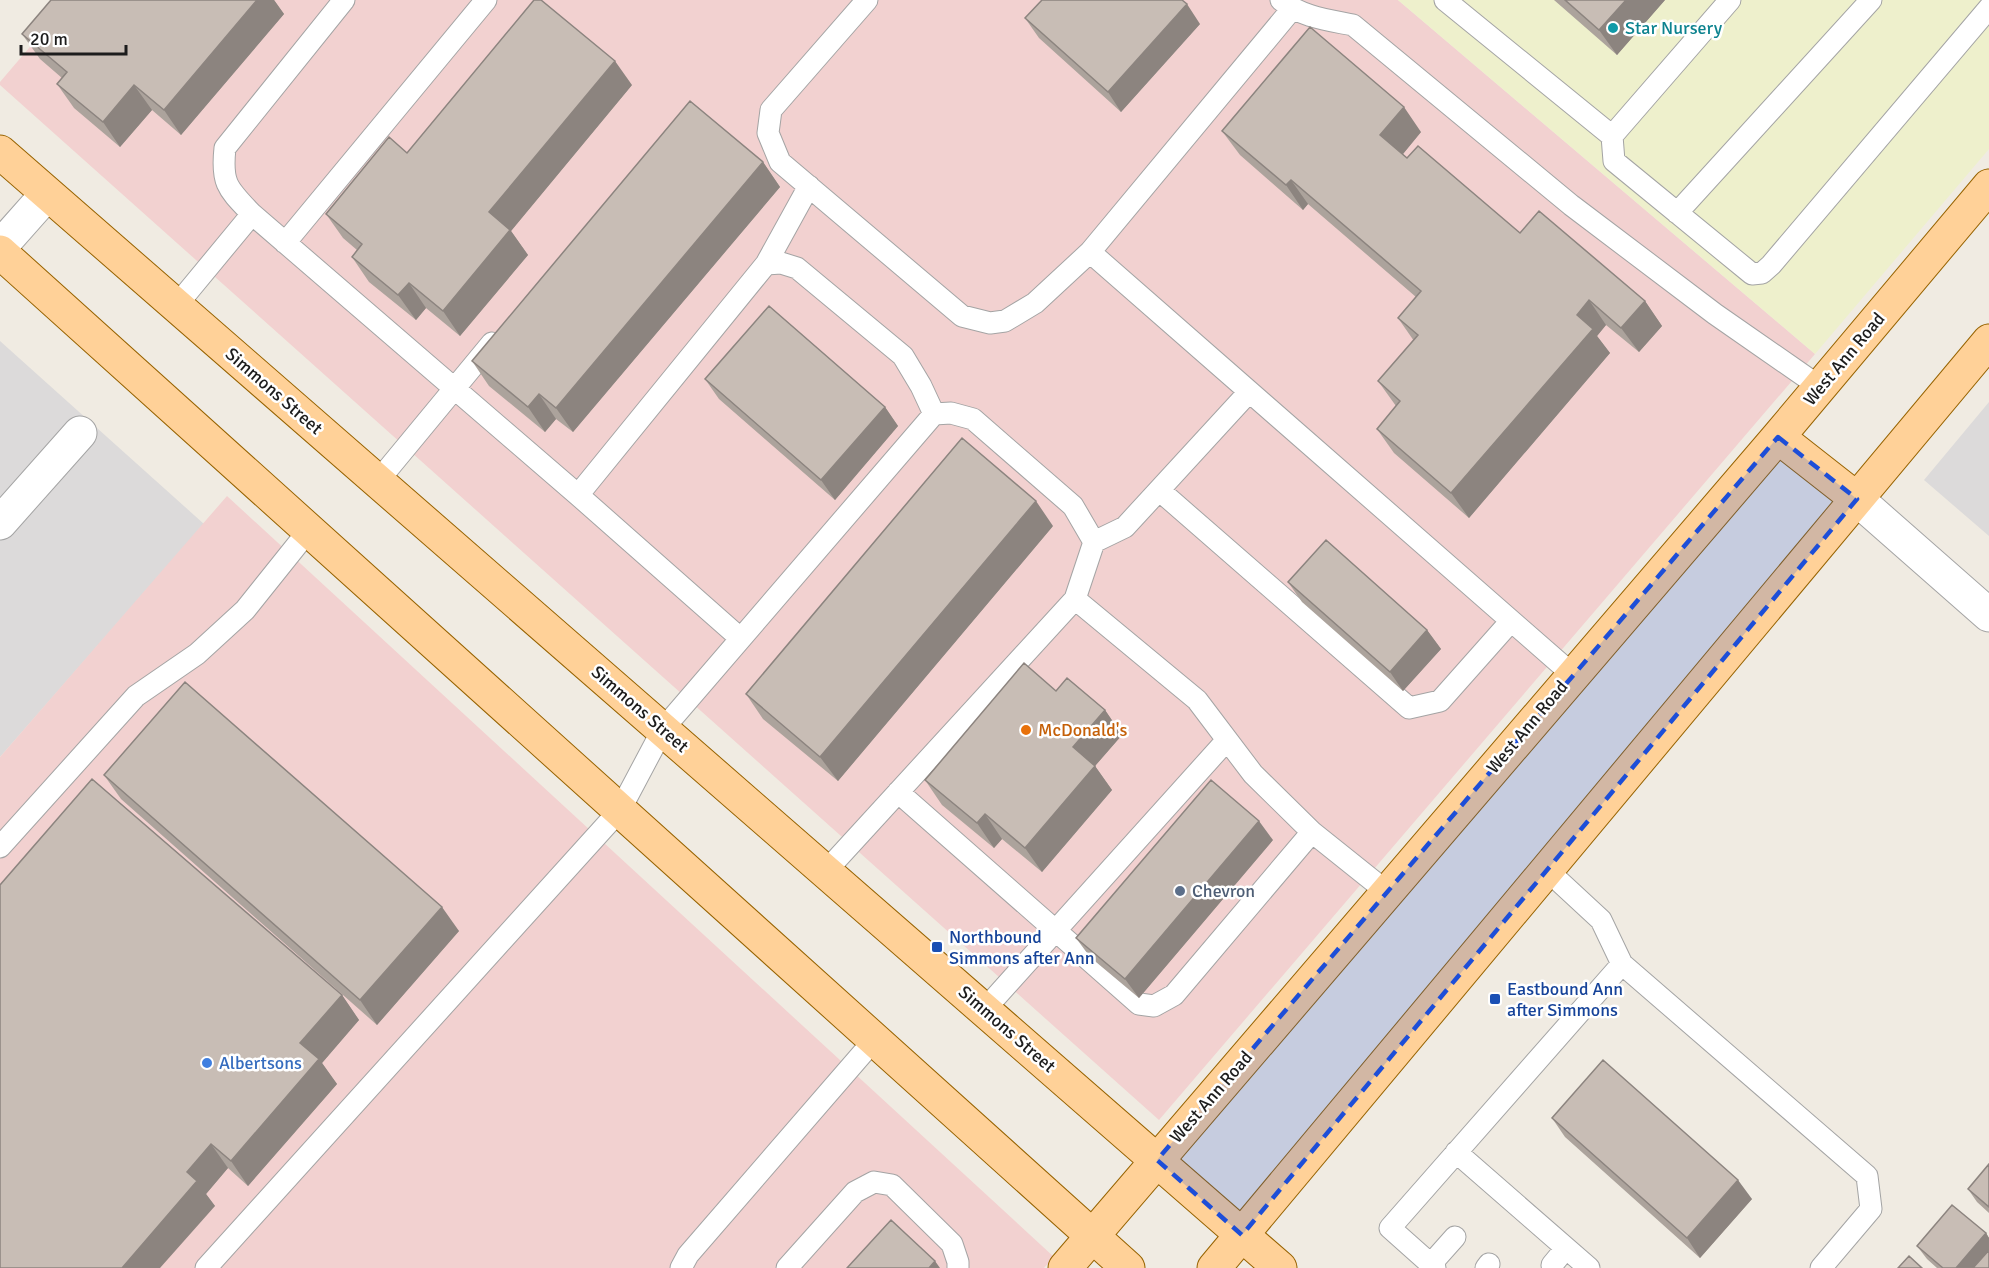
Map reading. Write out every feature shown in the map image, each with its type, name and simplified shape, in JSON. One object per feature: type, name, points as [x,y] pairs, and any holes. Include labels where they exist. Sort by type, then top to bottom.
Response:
[{"type":"main road","name":"Simmons Street","points":[[0,152],[1280,1268]]},
{"type":"main road","name":"West Ann Road","points":[[1065,1268],[1572,674],[1778,437],[1989,186]]},
{"type":"main road","points":[[0,252],[1128,1268]]},
{"type":"main road","points":[[1214,1268],[1989,341]]},
{"type":"main road","points":[[1778,437],[1857,499]]},
{"type":"street","points":[[0,247],[47,194]]},
{"type":"street","points":[[0,523],[80,433]]},
{"type":"street","points":[[1857,499],[1989,615]]},
{"type":"lane","points":[[344,0],[225,148],[222,171],[229,191],[285,243],[740,638]]},
{"type":"lane","points":[[285,243],[486,0]]},
{"type":"lane","points":[[867,0],[771,110],[768,133],[780,162],[962,316],[990,323],[1005,321],[1035,303],[1090,252],[1286,4],[1320,18],[1353,25],[1571,205],[1715,314],[1820,387]]},
{"type":"lane","points":[[1445,0],[1612,136]]},
{"type":"lane","points":[[1730,0],[1612,136],[1614,161],[1752,274],[1762,273],[1771,265],[1989,8]]},
{"type":"lane","points":[[1677,213],[1871,0]]},
{"type":"lane","points":[[578,495],[766,264],[809,186]]},
{"type":"lane","points":[[176,306],[252,214]]},
{"type":"lane","points":[[1090,252],[1572,674]]},
{"type":"lane","points":[[766,264],[781,263],[796,268],[903,356],[934,414]]},
{"type":"lane","points":[[378,481],[507,325]]},
{"type":"lane","points":[[826,871],[1075,599],[1095,542],[1125,527],[1249,392]]},
{"type":"lane","points":[[206,1268],[620,810],[663,729],[934,414],[951,413],[973,419],[1073,506],[1095,542]]},
{"type":"lane","points":[[1159,490],[1409,708],[1440,700],[1511,621]]},
{"type":"lane","points":[[0,847],[136,696],[197,654],[245,610],[309,530]]},
{"type":"lane","points":[[1075,599],[1197,700],[1253,774],[1312,832],[1387,892]]},
{"type":"lane","points":[[985,1009],[1227,740]]},
{"type":"lane","points":[[898,792],[1139,1004],[1154,1006],[1173,995],[1312,832]]},
{"type":"lane","points":[[1547,870],[1601,920],[1622,964],[1867,1176],[1871,1209],[1821,1268]]},
{"type":"lane","points":[[1455,1237],[1433,1266],[1390,1228],[1622,964]]},
{"type":"lane","points":[[681,1268],[688,1255],[875,1039]]},
{"type":"lane","points":[[1456,1152],[1491,1195],[1524,1224],[1566,1248],[1589,1268]]},
{"type":"lane","points":[[787,1268],[855,1192],[874,1182],[892,1185],[952,1245],[958,1268]]},
{"type":"lane","points":[[1552,1265],[1566,1248]]},
{"type":"highlighted area","points":[[1778,437],[1857,499],[1242,1235],[1157,1160]]},
{"type":"shaded area","points":[[70,0],[1398,0],[1815,354],[1159,1120],[0,85],[0,82]]},
{"type":"shaded area","points":[[0,341],[204,524],[0,757]]},
{"type":"shaded area","points":[[1989,402],[1989,536],[1924,480]]},
{"type":"shaded area","points":[[227,496],[1054,1257],[1044,1268],[0,1268],[0,757]]},
{"type":"green space","points":[[1398,0],[1989,0],[1989,149],[1815,354]]},
{"type":"building","points":[[51,0],[257,0],[164,110],[134,85],[103,122],[57,84],[67,72],[22,34]]},
{"type":"building","points":[[534,0],[541,0],[615,61],[489,212],[510,230],[443,311],[409,283],[398,295],[352,257],[362,244],[326,214],[389,137],[407,153]]},
{"type":"building","points":[[1042,0],[1182,0],[1187,4],[1108,92],[1025,18]]},
{"type":"building","points":[[1565,0],[1626,0],[1599,30]]},
{"type":"building","points":[[1310,27],[1404,107],[1380,135],[1407,158],[1418,146],[1520,233],[1539,211],[1645,301],[1621,328],[1589,300],[1577,315],[1593,329],[1451,493],[1377,429],[1400,401],[1378,381],[1418,335],[1398,318],[1421,291],[1291,180],[1286,185],[1222,131]]},
{"type":"building","points":[[690,101],[763,162],[556,408],[539,394],[528,407],[472,361]]},
{"type":"building","points":[[769,306],[885,407],[821,480],[705,379]]},
{"type":"building","points":[[962,438],[1036,501],[820,757],[746,694]]},
{"type":"building","points":[[1326,540],[1427,630],[1390,672],[1288,582]]},
{"type":"building","points":[[1024,663],[1056,691],[1067,678],[1105,710],[1073,747],[1095,766],[1025,848],[985,814],[977,823],[925,780]]},
{"type":"building","points":[[185,682],[442,907],[360,1000],[104,775]]},
{"type":"building","points":[[92,779],[342,995],[300,1043],[319,1059],[231,1161],[211,1144],[187,1172],[197,1181],[122,1268],[0,1268],[0,885]]},
{"type":"building","points":[[1211,780],[1259,821],[1125,979],[1076,938]]},
{"type":"building","points":[[1603,1060],[1738,1180],[1687,1238],[1552,1118]]},
{"type":"building","points":[[1989,1164],[1989,1207],[1968,1189]]},
{"type":"building","points":[[1952,1205],[1986,1233],[1956,1268],[1943,1268],[1917,1246]]},
{"type":"building","points":[[891,1220],[935,1261],[929,1268],[847,1268]]},
{"type":"building","points":[[1989,1250],[1989,1268],[1973,1268]]},
{"type":"building","points":[[1909,1256],[1922,1268],[1898,1268]]},
{"type":"place","name":"Star Nursery","points":[[1613,28]]},
{"type":"place","name":"McDonald's","points":[[1026,730]]},
{"type":"place","name":"Chevron","points":[[1180,891]]},
{"type":"place","name":"Northbound Simmons after Ann","points":[[937,947]]},
{"type":"place","name":"Eastbound Ann after Simmons","points":[[1495,999]]},
{"type":"place","name":"Albertsons","points":[[207,1063]]}]
